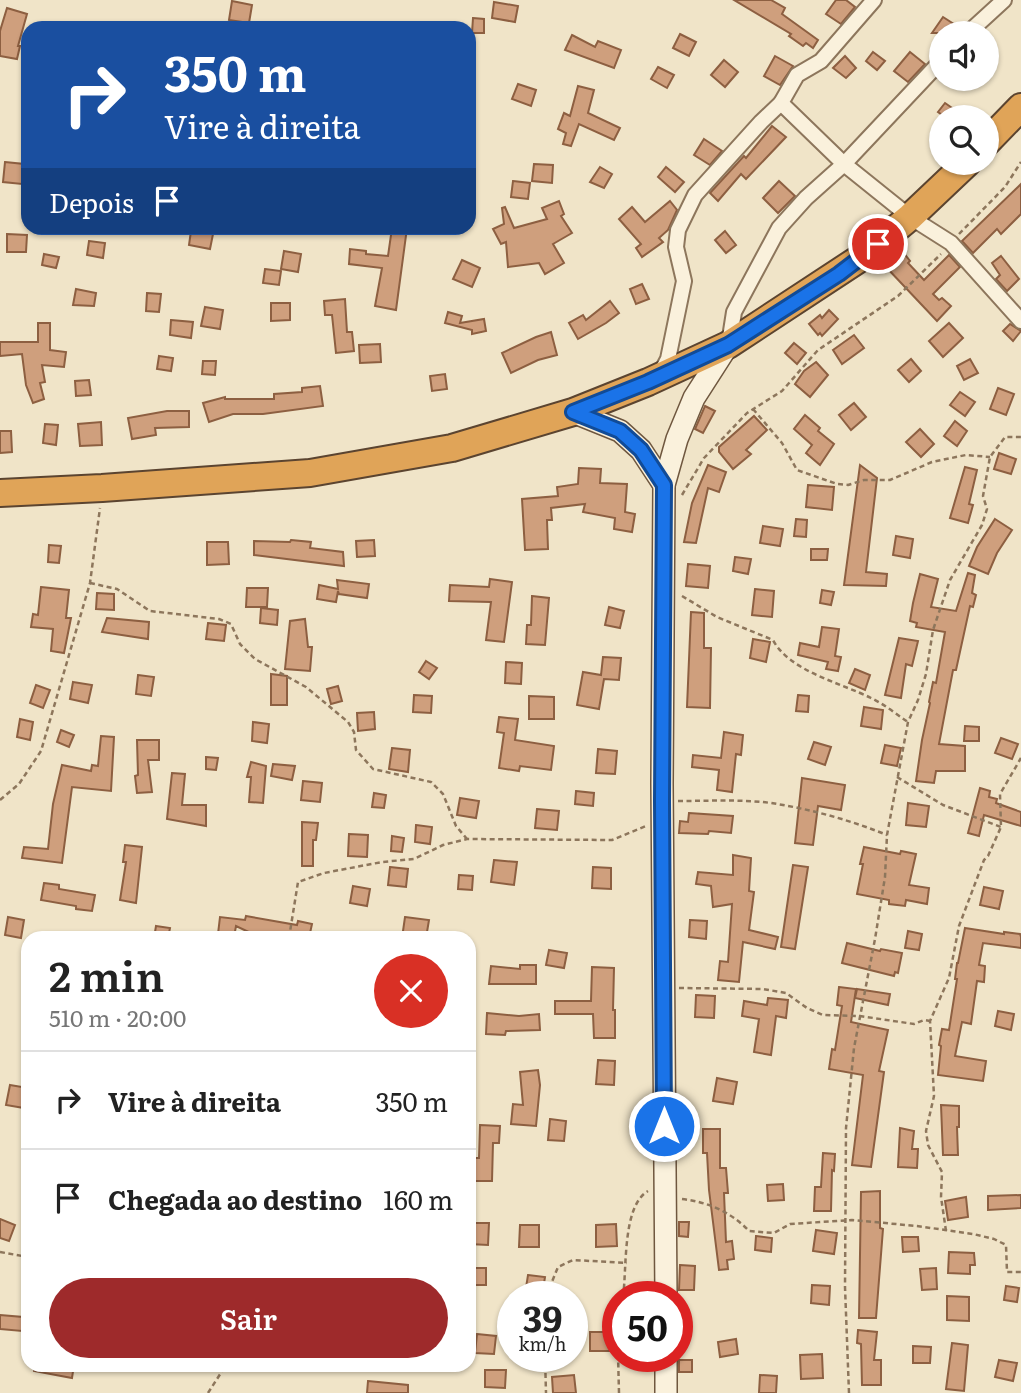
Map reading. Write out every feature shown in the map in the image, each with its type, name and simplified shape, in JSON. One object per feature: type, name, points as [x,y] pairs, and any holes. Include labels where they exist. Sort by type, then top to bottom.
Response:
[{"type":"highway","points":[[999,130],[1021,107]]},
{"type":"highway","points":[[0,493],[310,473],[452,448],[573,412],[658,378],[728,345],[839,274],[910,217],[954,175]]},
{"type":"main road","points":[[666,1281],[662,811],[664,485],[677,439],[694,398],[728,345]]},
{"type":"main road","points":[[573,412],[620,431],[641,450],[664,485]]},
{"type":"main road","points":[[666,1372],[666,1393]]},
{"type":"street","points":[[658,378],[668,359],[684,281],[676,247],[678,230],[695,195],[781,103],[797,75],[821,61],[874,0]]},
{"type":"street","points":[[981,21],[1004,0]]},
{"type":"street","points":[[728,345],[734,312],[779,228],[929,74]]},
{"type":"street","points":[[781,103],[844,164],[910,217],[951,243],[1021,320]]},
{"type":"path","points":[[680,501],[704,458],[753,409],[782,391],[818,350],[898,296],[1005,187],[1021,162]]},
{"type":"path","points":[[753,409],[782,443],[797,470],[837,484],[890,480],[932,462],[966,455],[990,457]]},
{"type":"path","points":[[849,1393],[845,1287],[846,1128],[854,1048],[879,914],[887,835],[897,777],[908,722],[926,674],[933,630],[950,580],[982,525],[987,509],[983,496],[990,457],[1005,437],[1021,437]]},
{"type":"path","points":[[0,800],[19,784],[41,751],[90,583],[102,488]]},
{"type":"path","points":[[90,583],[117,589],[150,611],[219,619],[231,624],[240,644],[256,659],[306,687],[348,722],[354,732],[356,750],[373,769],[431,782],[443,794],[456,826],[467,839]]},
{"type":"path","points":[[663,586],[717,617],[773,640],[778,650],[797,664],[873,699],[908,722]]},
{"type":"path","points":[[946,1231],[942,1172],[928,1144],[926,1131],[934,1096],[930,1021],[949,978],[959,926],[984,860],[1001,827],[1000,794],[1021,758]]},
{"type":"path","points":[[897,777],[943,805],[1001,827]]},
{"type":"path","points":[[290,931],[298,882],[324,873],[414,859],[443,845],[467,839],[612,839],[662,811],[741,801],[771,803],[860,824],[887,835]]},
{"type":"path","points":[[663,988],[763,989],[786,993],[822,1015],[860,1016],[914,1024],[930,1021]]},
{"type":"path","points":[[625,1281],[629,1230],[634,1210],[643,1194],[665,1189],[705,1202],[740,1222],[749,1231],[774,1233],[790,1224],[881,1222],[994,1240],[1006,1245],[1007,1272],[1021,1272]]},
{"type":"path","points":[[0,1252],[21,1256]]},
{"type":"path","points":[[552,1281],[558,1267],[573,1260],[627,1263]]},
{"type":"path","points":[[208,1393],[222,1372]]},
{"type":"path","points":[[545,1372],[546,1393]]},
{"type":"path","points":[[618,1372],[619,1393]]},
{"type":"building","points":[[734,0],[771,0],[785,8],[782,14],[818,40],[813,48],[806,43],[803,46],[789,36],[791,34]]},
{"type":"building","points":[[836,0],[846,0],[855,7],[841,24],[826,14]]},
{"type":"building","points":[[232,1],[252,5],[249,21],[229,20]]},
{"type":"building","points":[[494,2],[518,6],[515,22],[492,18]]},
{"type":"building","points":[[7,8],[27,14],[25,21],[21,21],[17,59],[0,56],[0,31]]},
{"type":"building","points":[[473,18],[484,19],[484,33],[476,33],[476,21],[473,21]]},
{"type":"building","points":[[680,34],[696,42],[689,56],[673,48]]},
{"type":"building","points":[[572,35],[595,47],[598,41],[621,50],[614,68],[565,50]]},
{"type":"building","points":[[873,52],[885,61],[877,70],[866,61]]},
{"type":"building","points":[[910,52],[925,64],[908,82],[894,71]]},
{"type":"building","points":[[775,56],[793,66],[780,85],[764,76]]},
{"type":"building","points":[[845,56],[856,68],[846,78],[833,68]]},
{"type":"building","points":[[724,60],[738,72],[725,87],[711,75]]},
{"type":"building","points":[[658,67],[674,75],[667,88],[651,79]]},
{"type":"building","points":[[518,84],[536,90],[531,106],[512,99]]},
{"type":"building","points":[[578,86],[594,90],[588,113],[620,128],[614,140],[579,124],[571,146],[563,144],[566,133],[558,129],[564,113],[570,116]]},
{"type":"building","points":[[772,126],[786,137],[746,179],[741,174],[718,201],[710,193],[744,156],[746,158]]},
{"type":"building","points":[[704,139],[722,151],[710,165],[694,155]]},
{"type":"building","points":[[5,162],[21,164],[21,184],[3,182]]},
{"type":"building","points":[[534,164],[553,165],[552,183],[532,181]]},
{"type":"building","points":[[600,167],[612,174],[604,188],[590,182]]},
{"type":"building","points":[[666,167],[684,182],[675,192],[658,177]]},
{"type":"building","points":[[513,181],[530,183],[528,199],[511,197]]},
{"type":"building","points":[[779,181],[795,196],[778,213],[763,198]]},
{"type":"building","points":[[1021,184],[1021,214],[1001,234],[997,229],[973,253],[962,241]]},
{"type":"building","points":[[559,201],[564,214],[561,216],[572,233],[553,244],[564,263],[545,274],[539,263],[508,267],[506,242],[501,244],[493,229],[504,224],[502,208],[505,207],[514,228],[547,219],[542,208]]},
{"type":"building","points":[[670,201],[677,210],[668,230],[659,238],[663,242],[642,257],[636,248],[641,244],[619,219],[632,207],[645,222]]},
{"type":"building","points":[[725,231],[736,245],[726,253],[715,240]]},
{"type":"building","points":[[7,234],[27,235],[26,252],[7,252]]},
{"type":"building","points":[[190,235],[213,235],[210,249],[189,245]]},
{"type":"building","points":[[391,235],[406,235],[396,310],[375,306],[382,268],[349,264],[350,249],[388,256]]},
{"type":"building","points":[[89,241],[105,243],[103,258],[87,255]]},
{"type":"building","points":[[284,251],[301,254],[298,272],[281,269]]},
{"type":"building","points":[[903,252],[910,261],[908,263],[924,280],[949,255],[960,267],[933,294],[951,306],[937,321],[886,267]]},
{"type":"building","points":[[44,254],[59,257],[56,268],[42,265]]},
{"type":"building","points":[[1001,256],[1019,279],[1007,291],[996,279],[1000,275],[992,263]]},
{"type":"building","points":[[462,260],[480,268],[472,287],[453,279]]},
{"type":"building","points":[[265,269],[281,271],[279,285],[263,283]]},
{"type":"building","points":[[642,284],[649,299],[636,304],[630,289]]},
{"type":"building","points":[[76,289],[96,293],[94,306],[73,305]]},
{"type":"building","points":[[147,293],[161,294],[159,312],[146,311]]},
{"type":"building","points":[[345,299],[347,332],[352,332],[354,351],[336,353],[332,315],[325,315],[324,301]]},
{"type":"building","points":[[610,301],[619,313],[578,339],[569,323],[583,315],[586,320]]},
{"type":"building","points":[[271,303],[290,303],[290,320],[271,321]]},
{"type":"building","points":[[205,307],[223,310],[220,329],[201,326]]},
{"type":"building","points":[[829,310],[838,319],[822,336],[820,333],[818,335],[809,324],[820,315],[822,318]]},
{"type":"building","points":[[448,312],[462,316],[460,323],[484,319],[486,331],[472,334],[472,330],[445,323]]},
{"type":"building","points":[[171,320],[193,322],[191,338],[170,335]]},
{"type":"building","points":[[38,323],[50,323],[50,350],[66,352],[64,367],[42,365],[45,382],[40,383],[44,399],[33,403],[26,385],[22,354],[0,356],[0,342],[38,342]]},
{"type":"building","points":[[949,323],[963,338],[943,357],[929,341]]},
{"type":"building","points":[[1010,324],[1021,331],[1013,341],[1003,331]]},
{"type":"building","points":[[551,332],[557,355],[538,360],[511,373],[502,353]]},
{"type":"building","points":[[854,335],[864,348],[842,364],[833,350]]},
{"type":"building","points":[[794,343],[806,353],[797,364],[785,353]]},
{"type":"building","points":[[380,344],[381,362],[360,363],[359,345]]},
{"type":"building","points":[[159,356],[173,358],[171,371],[157,369]]},
{"type":"building","points":[[911,359],[921,371],[909,382],[898,370]]},
{"type":"building","points":[[970,359],[978,373],[964,380],[957,366]]},
{"type":"building","points":[[203,361],[216,361],[215,375],[202,374]]},
{"type":"building","points":[[816,362],[828,375],[810,397],[795,384],[804,371]]},
{"type":"building","points":[[445,374],[447,389],[432,391],[430,376]]},
{"type":"building","points":[[89,380],[91,395],[76,396],[75,381]]},
{"type":"building","points":[[320,386],[323,406],[263,414],[233,414],[209,422],[203,403],[225,397],[274,399],[274,394],[302,392],[302,388]]},
{"type":"building","points":[[998,388],[1014,394],[1006,415],[990,409]]},
{"type":"building","points":[[960,392],[975,402],[965,416],[950,405]]},
{"type":"building","points":[[854,403],[866,417],[851,430],[839,415]]},
{"type":"building","points":[[705,406],[715,411],[703,433],[695,429]]},
{"type":"building","points":[[167,411],[189,411],[189,427],[155,428],[156,435],[132,439],[128,418]]},
{"type":"building","points":[[805,415],[820,428],[818,431],[834,444],[820,465],[806,453],[812,445],[794,429]]},
{"type":"building","points":[[754,416],[767,430],[746,450],[751,454],[733,469],[719,452],[719,447]]},
{"type":"building","points":[[955,421],[967,431],[957,446],[944,436]]},
{"type":"building","points":[[101,422],[102,445],[80,446],[78,424]]},
{"type":"building","points":[[45,424],[58,425],[56,445],[43,443]]},
{"type":"building","points":[[920,429],[934,444],[921,457],[906,442]]},
{"type":"building","points":[[0,431],[11,431],[12,452],[0,453]]},
{"type":"building","points":[[999,453],[1016,459],[1011,474],[994,469]]},
{"type":"building","points":[[708,465],[726,472],[719,492],[708,488],[696,543],[684,542],[692,503]]},
{"type":"building","points":[[860,465],[877,478],[866,572],[887,574],[886,586],[844,585]]},
{"type":"building","points":[[965,467],[977,470],[969,504],[973,505],[968,523],[950,518]]},
{"type":"building","points":[[579,468],[601,469],[600,483],[627,484],[625,512],[635,514],[632,532],[614,529],[615,518],[583,512],[585,504],[551,508],[552,520],[547,520],[548,549],[525,550],[522,499],[558,496],[557,487],[578,484]]},
{"type":"building","points":[[808,485],[834,487],[832,510],[806,507]]},
{"type":"building","points":[[796,519],[807,520],[806,537],[794,536]]},
{"type":"building","points":[[995,519],[1012,530],[997,553],[988,574],[969,566],[977,547]]},
{"type":"building","points":[[763,526],[783,529],[780,546],[760,543]]},
{"type":"building","points":[[896,536],[913,539],[910,558],[893,555]]},
{"type":"building","points":[[374,540],[375,556],[357,557],[356,541]]},
{"type":"building","points":[[254,541],[311,542],[310,548],[343,552],[344,566],[254,555]]},
{"type":"building","points":[[207,542],[228,542],[229,564],[207,565]]},
{"type":"building","points":[[49,545],[61,546],[59,563],[48,562]]},
{"type":"building","points":[[811,549],[828,549],[827,560],[811,560]]},
{"type":"building","points":[[735,557],[751,559],[748,574],[733,571]]},
{"type":"building","points":[[688,564],[710,566],[708,588],[686,586]]},
{"type":"building","points":[[968,573],[975,575],[972,593],[976,595],[973,607],[970,606],[956,670],[953,670],[939,744],[965,746],[965,771],[936,771],[934,783],[916,781],[929,702],[933,682],[936,683],[945,632],[916,627],[917,623],[910,621],[920,574],[938,579],[931,607],[956,611]]},
{"type":"building","points":[[490,579],[512,582],[504,642],[486,640],[491,602],[449,601],[450,585],[489,587]]},
{"type":"building","points":[[337,580],[369,584],[367,598],[339,594],[338,591],[336,602],[317,599],[319,585],[338,589]]},
{"type":"building","points":[[41,587],[69,590],[66,618],[71,618],[64,653],[51,651],[53,629],[31,627],[33,614],[38,615]]},
{"type":"building","points":[[247,588],[268,588],[267,607],[246,607]]},
{"type":"building","points":[[755,589],[774,591],[772,617],[752,615]]},
{"type":"building","points":[[822,590],[834,592],[831,605],[820,603]]},
{"type":"building","points":[[97,593],[114,594],[114,610],[96,609]]},
{"type":"building","points":[[532,596],[549,598],[545,645],[526,644],[527,625],[531,625]]},
{"type":"building","points":[[609,607],[624,611],[620,628],[605,625]]},
{"type":"building","points":[[261,608],[278,610],[277,625],[260,623]]},
{"type":"building","points":[[691,612],[704,613],[704,648],[711,648],[710,708],[687,707]]},
{"type":"building","points":[[107,618],[149,622],[148,639],[102,632]]},
{"type":"building","points":[[305,619],[308,647],[312,647],[310,671],[285,669],[290,621]]},
{"type":"building","points":[[208,623],[226,625],[224,641],[206,639]]},
{"type":"building","points":[[822,627],[839,629],[835,656],[841,657],[838,671],[826,669],[828,662],[798,655],[800,643],[819,647]]},
{"type":"building","points":[[899,638],[918,641],[912,666],[906,664],[901,698],[885,695]]},
{"type":"building","points":[[753,639],[770,642],[766,662],[750,658]]},
{"type":"building","points":[[603,657],[621,658],[619,680],[604,679],[599,709],[577,705],[583,672],[601,675]]},
{"type":"building","points":[[426,661],[437,668],[429,679],[419,672]]},
{"type":"building","points":[[506,662],[522,663],[521,684],[505,683]]},
{"type":"building","points":[[855,669],[870,675],[865,690],[849,683]]},
{"type":"building","points":[[271,674],[287,676],[287,705],[271,705]]},
{"type":"building","points":[[138,675],[154,677],[151,696],[136,694]]},
{"type":"building","points":[[73,682],[92,685],[88,703],[70,699]]},
{"type":"building","points":[[36,685],[50,690],[43,708],[30,703]]},
{"type":"building","points":[[338,686],[342,701],[331,704],[327,689]]},
{"type":"building","points":[[414,695],[432,696],[431,713],[413,712]]},
{"type":"building","points":[[798,695],[809,696],[808,712],[796,711]]},
{"type":"building","points":[[529,696],[554,697],[554,719],[529,719]]},
{"type":"building","points":[[864,707],[883,710],[881,729],[861,726]]},
{"type":"building","points":[[374,712],[375,729],[358,731],[357,713]]},
{"type":"building","points":[[499,717],[518,719],[515,740],[554,746],[551,770],[520,766],[519,771],[499,768],[504,733],[497,732]]},
{"type":"building","points":[[20,719],[33,722],[30,740],[17,737]]},
{"type":"building","points":[[253,722],[269,724],[267,743],[252,741]]},
{"type":"building","points":[[965,726],[979,727],[979,741],[964,741]]},
{"type":"building","points":[[61,730],[74,735],[69,747],[57,742]]},
{"type":"building","points":[[724,732],[743,735],[741,755],[736,754],[732,792],[717,790],[719,770],[692,767],[693,755],[721,758]]},
{"type":"building","points":[[101,736],[114,737],[111,791],[72,787],[62,863],[22,858],[24,847],[48,849],[53,804],[62,765],[91,771],[92,765],[98,766]]},
{"type":"building","points":[[1001,738],[1018,744],[1012,759],[995,753]]},
{"type":"building","points":[[137,740],[159,740],[159,760],[148,760],[152,792],[137,793]]},
{"type":"building","points":[[814,742],[831,747],[825,765],[808,759]]},
{"type":"building","points":[[885,745],[901,748],[897,766],[881,763]]},
{"type":"building","points":[[392,748],[410,750],[408,772],[389,769]]},
{"type":"building","points":[[598,749],[617,751],[615,774],[596,773]]},
{"type":"building","points":[[206,757],[218,758],[216,770],[206,769]]},
{"type":"building","points":[[251,762],[266,766],[263,803],[249,802],[251,777],[247,777]]},
{"type":"building","points":[[273,764],[295,766],[292,780],[271,776]]},
{"type":"building","points":[[172,773],[185,774],[182,805],[206,805],[206,826],[167,819]]},
{"type":"building","points":[[802,778],[845,785],[841,810],[818,806],[813,845],[795,843]]},
{"type":"building","points":[[303,781],[322,783],[320,802],[301,800]]},
{"type":"building","points":[[980,788],[990,791],[989,797],[997,799],[996,803],[1021,812],[1021,826],[984,815],[979,836],[968,833]]},
{"type":"building","points":[[576,791],[594,793],[593,806],[575,804]]},
{"type":"building","points":[[374,793],[386,795],[384,808],[372,807]]},
{"type":"building","points":[[460,798],[479,801],[476,818],[457,815]]},
{"type":"building","points":[[908,803],[929,806],[926,827],[906,825]]},
{"type":"building","points":[[537,809],[559,811],[557,830],[535,828]]},
{"type":"building","points":[[689,813],[733,816],[731,833],[679,833],[680,821],[688,822]]},
{"type":"building","points":[[302,822],[318,823],[316,840],[313,840],[313,866],[302,866]]},
{"type":"building","points":[[416,825],[432,827],[430,844],[415,842]]},
{"type":"building","points":[[349,834],[368,835],[367,857],[348,856]]},
{"type":"building","points":[[392,836],[404,838],[402,852],[391,851]]},
{"type":"building","points":[[125,845],[142,847],[136,903],[120,900],[126,862],[123,862]]},
{"type":"building","points":[[864,847],[900,854],[901,851],[916,854],[909,885],[929,888],[927,904],[906,900],[905,906],[889,904],[889,900],[857,894]]},
{"type":"building","points":[[733,855],[751,858],[749,891],[754,892],[749,930],[778,937],[775,949],[743,942],[739,982],[718,980],[720,961],[728,962],[732,904],[713,907],[711,886],[696,884],[698,872],[733,875]]},
{"type":"building","points":[[494,860],[517,862],[514,885],[491,882]]},
{"type":"building","points":[[793,865],[808,867],[795,949],[781,947]]},
{"type":"building","points":[[390,867],[408,869],[406,887],[388,885]]},
{"type":"building","points":[[593,867],[611,868],[611,889],[592,888]]},
{"type":"building","points":[[459,875],[473,876],[472,890],[458,889]]},
{"type":"building","points":[[44,883],[59,885],[59,889],[95,895],[92,911],[41,900]]},
{"type":"building","points":[[353,886],[370,889],[367,906],[350,903]]},
{"type":"building","points":[[984,887],[1003,891],[999,909],[980,905]]},
{"type":"building","points":[[246,916],[297,925],[298,921],[312,924],[310,931],[247,931],[236,926],[235,931],[218,931],[220,917],[245,920]]},
{"type":"building","points":[[8,917],[24,920],[21,938],[5,935]]},
{"type":"building","points":[[405,917],[429,920],[427,931],[403,931]]},
{"type":"building","points":[[690,920],[707,921],[706,939],[689,937]]},
{"type":"building","points":[[156,926],[170,928],[169,931],[155,931]]},
{"type":"building","points":[[965,928],[1020,934],[1021,937],[1021,948],[983,943],[979,965],[985,966],[984,982],[977,981],[971,1024],[962,1022],[955,1056],[986,1061],[983,1081],[938,1075],[939,1045],[942,1029],[949,1030],[957,963]]},
{"type":"building","points":[[908,931],[922,934],[919,950],[905,948]]},
{"type":"building","points":[[847,943],[902,953],[898,973],[895,972],[894,976],[842,963]]},
{"type":"building","points":[[549,950],[567,953],[564,968],[546,965]]},
{"type":"building","points":[[520,965],[536,965],[536,984],[489,984],[491,966],[520,969]]},
{"type":"building","points":[[592,967],[614,968],[615,1038],[594,1038],[593,1014],[555,1014],[555,1001],[591,1001]]},
{"type":"building","points":[[839,987],[856,989],[851,1022],[888,1030],[879,1071],[884,1072],[871,1167],[852,1165],[863,1075],[829,1069],[842,1006],[837,1005]]},
{"type":"building","points":[[857,989],[890,994],[888,1005],[855,998]]},
{"type":"building","points":[[696,995],[715,996],[714,1018],[695,1017]]},
{"type":"building","points":[[768,998],[788,1000],[786,1018],[776,1016],[771,1055],[754,1052],[759,1019],[742,1016],[744,1001],[767,1005]]},
{"type":"building","points":[[998,1011],[1014,1014],[1011,1030],[995,1026]]},
{"type":"building","points":[[487,1013],[519,1016],[539,1014],[540,1030],[506,1031],[505,1035],[486,1034]]},
{"type":"building","points":[[598,1060],[615,1061],[614,1085],[596,1084]]},
{"type":"building","points":[[538,1070],[540,1085],[536,1126],[511,1124],[513,1104],[523,1105],[520,1072]]},
{"type":"building","points":[[717,1078],[737,1082],[733,1104],[713,1101]]},
{"type":"building","points":[[10,1085],[21,1087],[21,1108],[6,1105]]},
{"type":"building","points":[[941,1105],[959,1106],[958,1155],[943,1155]]},
{"type":"building","points":[[550,1119],[566,1121],[564,1141],[548,1140]]},
{"type":"building","points":[[480,1125],[500,1126],[499,1143],[493,1143],[492,1181],[476,1181],[476,1158],[479,1158]]},
{"type":"building","points":[[900,1128],[914,1131],[912,1149],[918,1149],[917,1168],[898,1167]]},
{"type":"building","points":[[703,1129],[720,1129],[720,1168],[726,1168],[728,1193],[724,1193],[726,1242],[732,1241],[734,1259],[727,1260],[728,1269],[719,1270],[707,1153],[703,1153]]},
{"type":"building","points":[[823,1153],[835,1154],[831,1211],[814,1211],[815,1187],[821,1187]]},
{"type":"building","points":[[783,1184],[784,1200],[768,1201],[767,1185]]},
{"type":"building","points":[[880,1191],[880,1228],[883,1229],[876,1318],[859,1318],[861,1192]]},
{"type":"building","points":[[1021,1195],[1021,1208],[988,1210],[988,1196]]},
{"type":"building","points":[[966,1197],[968,1217],[948,1220],[945,1201]]},
{"type":"building","points":[[0,1219],[15,1225],[9,1241],[0,1238]]},
{"type":"building","points":[[679,1222],[689,1222],[688,1237],[679,1236]]},
{"type":"building","points":[[476,1223],[489,1223],[488,1245],[476,1244]]},
{"type":"building","points":[[616,1224],[617,1246],[596,1247],[596,1225]]},
{"type":"building","points":[[520,1225],[539,1225],[539,1247],[519,1247]]},
{"type":"building","points":[[816,1230],[837,1233],[834,1254],[813,1251]]},
{"type":"building","points":[[756,1236],[772,1238],[771,1252],[755,1250]]},
{"type":"building","points":[[902,1237],[918,1237],[919,1251],[903,1252]]},
{"type":"building","points":[[949,1252],[974,1253],[975,1265],[970,1265],[970,1274],[948,1273]]},
{"type":"building","points":[[680,1265],[695,1266],[694,1290],[693,1281],[679,1281]]},
{"type":"building","points":[[476,1268],[486,1268],[486,1285],[476,1285]]},
{"type":"building","points":[[936,1268],[937,1289],[922,1290],[920,1269]]},
{"type":"building","points":[[528,1275],[545,1277],[544,1281],[527,1281]]},
{"type":"building","points":[[812,1285],[830,1286],[829,1305],[811,1303]]},
{"type":"building","points":[[1006,1286],[1019,1288],[1017,1302],[1004,1300]]},
{"type":"building","points":[[947,1296],[969,1297],[969,1321],[947,1320]]},
{"type":"building","points":[[0,1315],[21,1317],[21,1331],[0,1329]]},
{"type":"building","points":[[858,1330],[877,1332],[874,1360],[881,1360],[881,1385],[862,1385]]},
{"type":"building","points":[[590,1332],[602,1332],[602,1351],[590,1351]]},
{"type":"building","points":[[477,1334],[496,1336],[494,1354],[476,1353]]},
{"type":"building","points":[[736,1339],[738,1354],[720,1357],[718,1342]]},
{"type":"building","points":[[952,1343],[968,1345],[964,1391],[946,1389]]},
{"type":"building","points":[[913,1346],[931,1347],[930,1363],[913,1363]]},
{"type":"building","points":[[822,1354],[823,1378],[801,1379],[800,1355]]},
{"type":"building","points":[[999,1360],[1017,1363],[1013,1381],[995,1377]]},
{"type":"building","points":[[485,1370],[506,1372],[505,1388],[485,1387]]},
{"type":"building","points":[[39,1372],[73,1372],[72,1378]]},
{"type":"building","points":[[574,1375],[576,1393],[553,1393],[552,1377]]},
{"type":"building","points":[[760,1375],[777,1376],[776,1393],[759,1393]]},
{"type":"building","points":[[368,1381],[408,1385],[408,1393],[367,1393]]},
{"type":"route","points":[[664,1126],[664,485],[641,450],[620,431],[573,412],[648,382],[728,345],[839,274],[878,244]]}]
